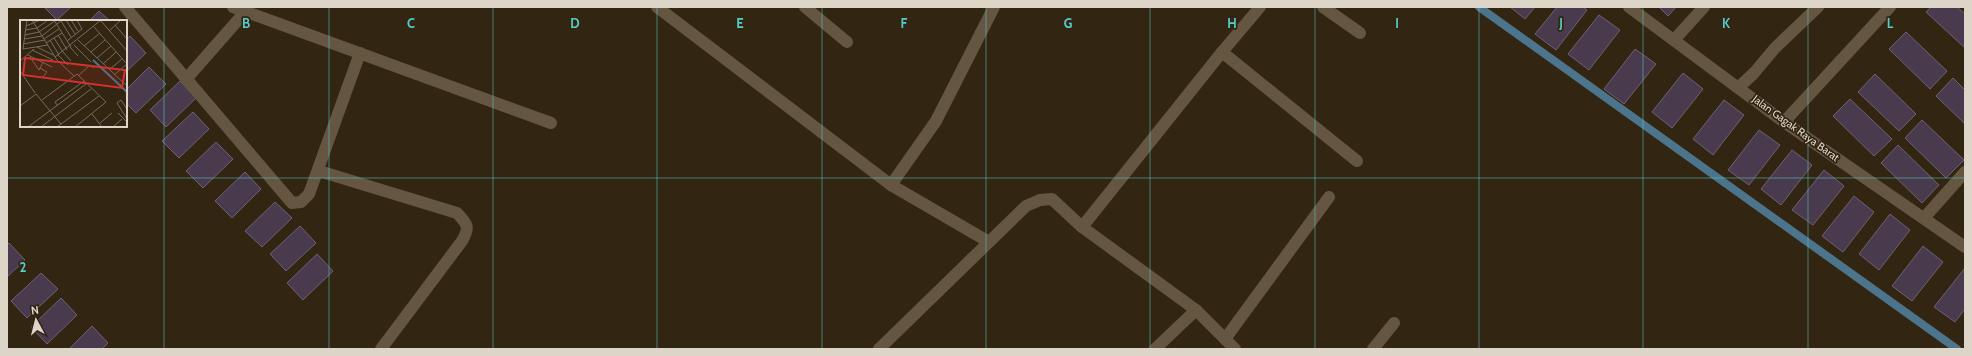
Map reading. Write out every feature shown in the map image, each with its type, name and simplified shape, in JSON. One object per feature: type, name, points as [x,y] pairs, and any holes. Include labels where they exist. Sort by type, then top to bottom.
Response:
[{"type":"street","points":[[125,7],[188,78],[292,203],[301,202],[309,194],[319,171],[360,53]]},
{"type":"street","points":[[233,7],[551,123]]},
{"type":"street","points":[[656,7],[891,186],[989,242]]},
{"type":"street","points":[[805,7],[847,42]]},
{"type":"street","points":[[891,186],[936,121],[994,7]]},
{"type":"street","points":[[1082,227],[1222,52],[1260,7]]},
{"type":"street","points":[[1323,7],[1360,33]]},
{"type":"street","name":"Jalan Gagak Raya Barat","points":[[1629,7],[1739,87],[1784,122],[1965,247]]},
{"type":"street","points":[[1674,40],[1704,7]]},
{"type":"street","points":[[1739,87],[1775,48],[1818,7]]},
{"type":"street","points":[[1784,122],[1890,7]]},
{"type":"street","points":[[188,78],[246,11]]},
{"type":"street","points":[[1222,52],[1358,161]]},
{"type":"street","points":[[319,171],[457,213],[467,224],[467,231],[462,241],[381,349]]},
{"type":"street","points":[[1924,218],[1965,172]]},
{"type":"street","points":[[1225,339],[1329,197]]},
{"type":"street","points":[[879,349],[1026,206],[1040,200],[1052,199],[1082,227],[1196,310],[1235,349]]},
{"type":"street","points":[[1156,349],[1196,310]]},
{"type":"street","points":[[1373,349],[1394,323]]},
{"type":"building","points":[[44,7],[71,7],[57,20]]},
{"type":"building","points":[[1510,7],[1535,7],[1525,19]]},
{"type":"building","points":[[1557,7],[1583,7],[1587,10],[1556,50],[1535,34]]},
{"type":"building","points":[[1659,7],[1676,7],[1668,16]]},
{"type":"building","points":[[1931,7],[1957,7],[1965,14],[1965,48],[1926,12]]},
{"type":"building","points":[[99,11],[109,20],[90,20]]},
{"type":"building","points":[[1599,15],[1620,30],[1589,70],[1568,54]]},
{"type":"building","points":[[1906,32],[1947,71],[1930,89],[1889,49]]},
{"type":"building","points":[[130,36],[146,53],[127,71],[127,39]]},
{"type":"building","points":[[1635,49],[1656,64],[1624,104],[1604,89]]},
{"type":"building","points":[[149,67],[166,84],[136,113],[127,104],[127,89]]},
{"type":"building","points":[[1683,73],[1703,89],[1672,128],[1652,112]]},
{"type":"building","points":[[1875,74],[1916,114],[1899,131],[1858,92]]},
{"type":"building","points":[[1953,78],[1965,90],[1965,124],[1936,96]]},
{"type":"building","points":[[180,81],[196,98],[166,127],[150,110]]},
{"type":"building","points":[[1850,99],[1892,139],[1874,156],[1833,116]]},
{"type":"building","points":[[1724,100],[1744,115],[1713,155],[1693,139]]},
{"type":"building","points":[[193,112],[209,129],[179,158],[162,141]]},
{"type":"building","points":[[1922,120],[1964,160],[1946,178],[1905,138]]},
{"type":"building","points":[[1759,130],[1780,145],[1749,185],[1728,170]]},
{"type":"building","points":[[216,142],[233,159],[203,188],[186,171]]},
{"type":"building","points":[[1898,145],[1939,185],[1922,203],[1881,163]]},
{"type":"building","points":[[1792,150],[1812,165],[1781,205],[1761,189]]},
{"type":"building","points":[[1824,170],[1844,186],[1813,225],[1792,210]]},
{"type":"building","points":[[245,172],[261,189],[232,218],[215,201]]},
{"type":"building","points":[[1854,196],[1874,212],[1843,252],[1822,236]]},
{"type":"building","points":[[275,202],[292,218],[262,247],[245,231]]},
{"type":"building","points":[[1890,214],[1910,230],[1879,270],[1859,254]]},
{"type":"building","points":[[300,226],[316,243],[286,271],[270,254]]},
{"type":"building","points":[[9,243],[25,260],[7,277],[7,245]]},
{"type":"building","points":[[1923,246],[1943,262],[1912,301],[1892,286]]},
{"type":"building","points":[[317,254],[333,271],[303,300],[287,283]]},
{"type":"building","points":[[1965,268],[1965,309],[1955,322],[1934,307]]},
{"type":"building","points":[[41,273],[58,289],[27,318],[11,301]]},
{"type":"building","points":[[61,298],[77,315],[47,344],[31,327]]},
{"type":"building","points":[[92,326],[108,343],[102,349],[69,349]]},
{"type":"waterway","points":[[1479,7],[1957,349]]}]
